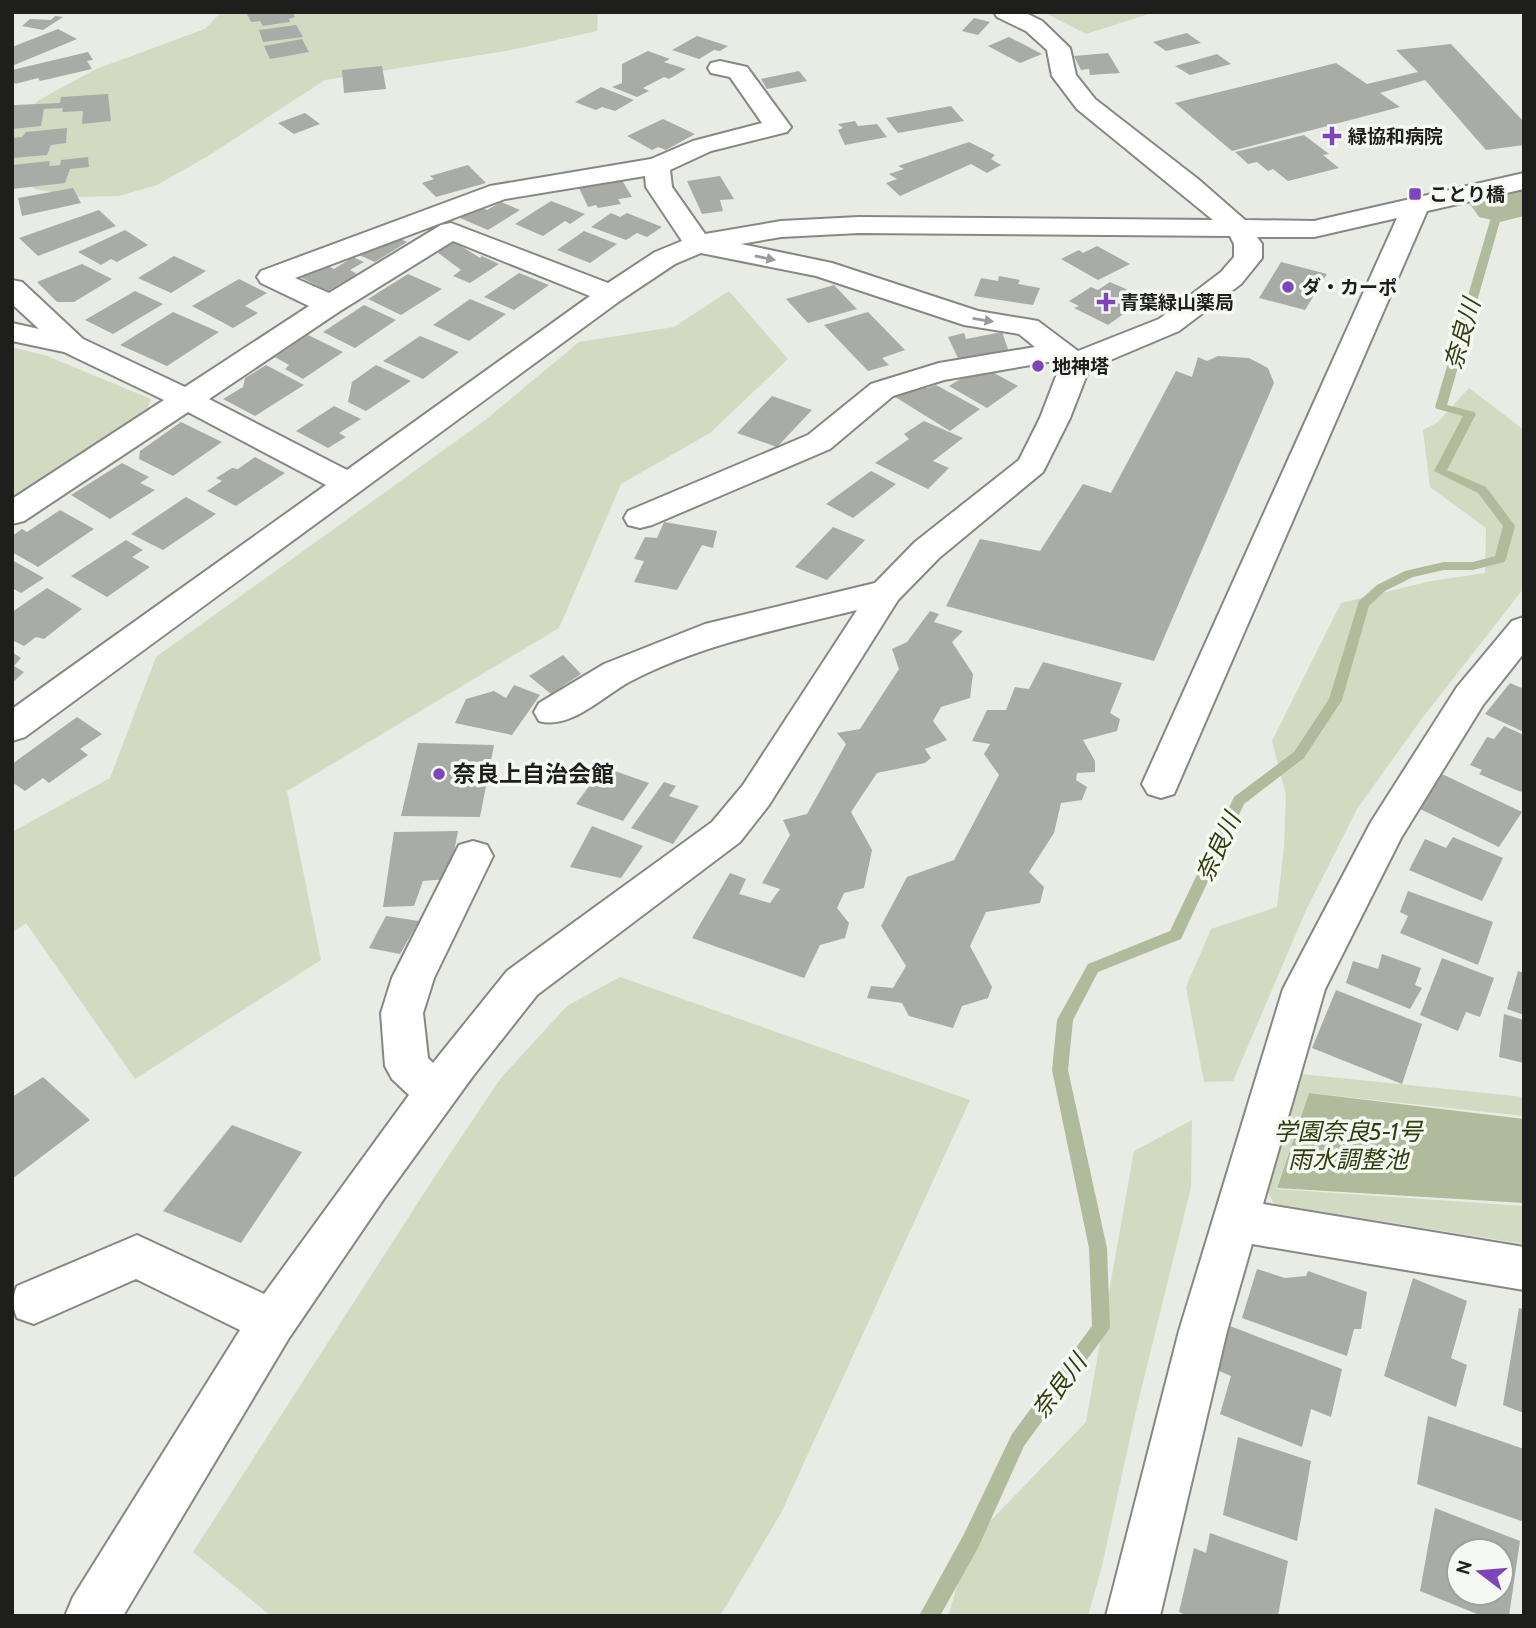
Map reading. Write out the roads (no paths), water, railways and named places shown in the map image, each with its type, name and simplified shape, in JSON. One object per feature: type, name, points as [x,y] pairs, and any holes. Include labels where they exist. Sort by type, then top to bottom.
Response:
[{"type":"street","points":[[640,518],[819,442],[882,390],[939,372],[1069,358],[1102,351],[1170,325],[1231,278],[1248,257],[1248,244],[1239,229],[1179,177],[1086,104],[1064,76],[1058,48],[1034,26],[1005,12]]},
{"type":"street","points":[[330,305],[271,277],[499,192],[657,166],[702,146],[778,127],[738,72],[720,68]]},
{"type":"street","points":[[657,166],[659,187],[698,244],[822,270],[974,319],[1028,327],[1069,358]]},
{"type":"street","points":[[12,728],[611,294],[665,258],[698,244],[781,229],[859,225],[1314,229],[1524,181]]},
{"type":"street","points":[[1161,784],[1417,204]]},
{"type":"street","points":[[12,514],[330,305],[451,231],[611,294]]},
{"type":"street","points":[[12,288],[73,345]]},
{"type":"street","points":[[12,332],[73,345],[186,399],[348,483]]},
{"type":"street","points":[[92,1616],[272,1322],[436,1092],[522,983],[726,832],[756,795],[806,719],[864,622],[886,592],[927,551],[1032,465],[1055,418],[1069,358]]},
{"type":"street","points":[[552,712],[617,673],[717,632],[886,592]]},
{"type":"street","points":[[1133,1616],[1203,1331],[1304,989],[1385,832],[1470,696],[1524,629]]},
{"type":"street","points":[[436,1092],[407,1066],[402,1013],[413,978],[473,856]]},
{"type":"street","points":[[1234,1220],[1524,1269]]},
{"type":"street","points":[[34,1302],[137,1256],[272,1322]]},
{"type":"water","name":"学園奈良5-1号 雨水調整池","points":[[1309,1093],[1524,1119],[1524,1203],[1277,1188]]},
{"type":"waterway","name":"奈良川","points":[[1500,204],[1524,197]]},
{"type":"waterway","name":"奈良川","points":[[929,1616],[971,1541],[1018,1440],[1101,1328],[1098,1248],[1060,1070],[1065,1020],[1093,968],[1176,935],[1239,801],[1299,755],[1335,700],[1363,604],[1381,588],[1409,574],[1444,566],[1473,566],[1500,559],[1509,526],[1482,490],[1440,471],[1470,414],[1441,407],[1500,204]]},
{"type":"place","name":"緑協和病院","points":[[1332,136]]},
{"type":"place","name":"ことり橋","points":[[1415,194]]},
{"type":"place","name":"ダ・カーポ","points":[[1288,287]]},
{"type":"place","name":"青葉緑山薬局","points":[[1106,302]]},
{"type":"place","name":"地神塔","points":[[1038,366]]},
{"type":"place","name":"奈良上自治会館","points":[[439,774]]}]
